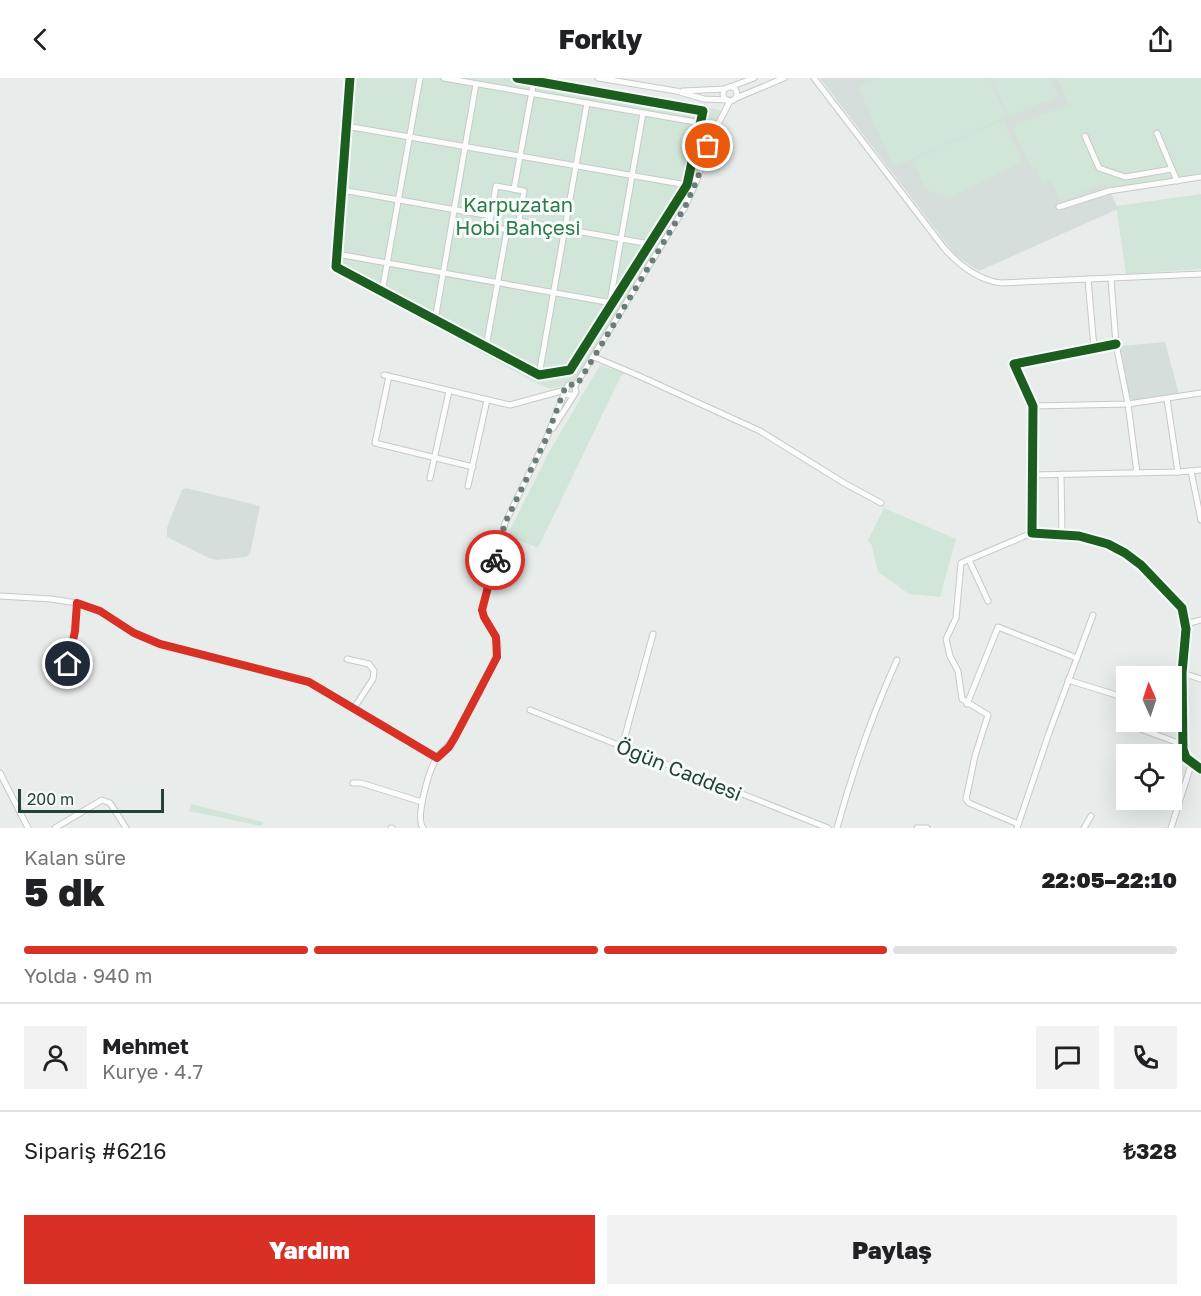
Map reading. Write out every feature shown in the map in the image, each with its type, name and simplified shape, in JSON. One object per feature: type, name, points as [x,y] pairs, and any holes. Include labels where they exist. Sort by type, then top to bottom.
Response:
[{"type":"street","points":[[350,78],[336,267],[539,375],[570,370],[687,185],[703,111],[534,79],[517,78]]},
{"type":"street","points":[[382,292],[420,78]]},
{"type":"street","points":[[444,78],[701,123]]},
{"type":"street","points":[[598,78],[676,91],[705,99],[731,100],[784,78]]},
{"type":"street","points":[[676,91],[727,88],[754,78]]},
{"type":"street","points":[[814,78],[939,241],[964,267],[980,277],[995,282],[1201,274]]},
{"type":"street","points":[[514,189],[534,79]]},
{"type":"street","points":[[435,320],[476,84]]},
{"type":"street","points":[[727,88],[723,94],[731,100]]},
{"type":"street","points":[[546,439],[577,390],[575,386],[685,207],[711,138],[736,91],[727,88]]},
{"type":"street","points":[[625,110],[627,97]]},
{"type":"street","points":[[539,375],[587,103]]},
{"type":"street","points":[[611,303],[643,113]]},
{"type":"street","points":[[346,126],[687,185]]},
{"type":"street","points":[[1157,133],[1177,181]]},
{"type":"street","points":[[1085,136],[1099,168],[1125,177],[1172,168]]},
{"type":"street","points":[[1059,207],[1110,191],[1201,177]]},
{"type":"street","points":[[496,186],[524,191],[517,231],[489,226],[491,216],[496,186]]},
{"type":"street","points":[[342,190],[491,216]]},
{"type":"street","points":[[519,221],[650,244]]},
{"type":"street","points":[[486,347],[507,230]]},
{"type":"street","points":[[337,254],[611,303]]},
{"type":"street","points":[[1088,279],[1094,348]]},
{"type":"street","points":[[1111,279],[1116,344],[1128,404],[1137,473]]},
{"type":"street","points":[[1032,533],[1033,406],[1014,364],[1116,344]]},
{"type":"street","points":[[594,357],[760,431],[843,483],[881,503]]},
{"type":"street","points":[[473,467],[375,443],[386,376],[510,405],[565,391]]},
{"type":"street","points":[[423,828],[419,821],[422,802],[437,758],[449,747],[455,737],[497,657],[496,637],[484,617],[483,608],[505,523],[546,439],[565,391],[570,384],[575,386]]},
{"type":"street","points":[[430,478],[449,391]]},
{"type":"street","points":[[565,391],[570,396],[574,395]]},
{"type":"street","points":[[1033,406],[1128,404],[1201,393]]},
{"type":"street","points":[[1167,399],[1178,472]]},
{"type":"street","points":[[468,486],[487,400]]},
{"type":"street","points":[[1032,474],[1201,470]]},
{"type":"street","points":[[1191,471],[1198,491],[1201,520]]},
{"type":"street","points":[[1061,474],[1062,536]]},
{"type":"street","points":[[1093,615],[1017,826],[969,803],[966,799],[975,756],[988,715],[967,704],[961,697],[958,671],[950,656],[946,639],[956,618],[961,563],[1032,533],[1094,539],[1130,556],[1182,608],[1186,624],[1182,673],[1184,755],[1201,769]]},
{"type":"street","points":[[969,560],[988,601]]},
{"type":"street","points":[[0,596],[77,603],[100,611],[134,633],[160,644],[309,682],[437,758]]},
{"type":"street","points":[[68,664],[75,631],[77,603]]},
{"type":"street","points":[[1186,624],[1201,620]]},
{"type":"street","points":[[967,704],[998,627],[1077,658]]},
{"type":"street","points":[[622,747],[653,634]]},
{"type":"street","points":[[347,659],[369,664],[374,673],[373,679],[354,708]]},
{"type":"street","points":[[837,828],[851,777],[879,700],[897,660]]},
{"type":"street","points":[[1182,673],[1201,679]]},
{"type":"street","points":[[1068,680],[1116,695]]},
{"type":"street","name":"Öğün Caddesi","points":[[530,710],[828,828]]},
{"type":"street","points":[[1149,732],[1184,745]]},
{"type":"street","points":[[1171,828],[1192,762]]},
{"type":"street","points":[[0,773],[28,828]]},
{"type":"street","points":[[353,783],[361,783],[422,802]]},
{"type":"street","points":[[55,828],[102,800],[110,803],[126,828]]},
{"type":"street","points":[[1084,828],[1092,816]]},
{"type":"street","points":[[917,828],[927,828]]},
{"type":"shaded area","points":[[820,78],[1058,78],[1118,209],[979,271],[955,255]]},
{"type":"shaded area","points":[[1165,342],[1179,394],[1134,401],[1130,397],[1120,346]]},
{"type":"shaded area","points":[[186,488],[260,506],[250,554],[246,557],[217,560],[167,537],[167,528],[173,512],[182,490]]},
{"type":"green space","name":"Karpuzatan Hobi Bahçesi","points":[[352,78],[534,78],[721,111],[725,117],[710,136],[696,188],[574,383],[550,389],[538,384],[337,273]]},
{"type":"green space","points":[[879,78],[989,78],[1006,117],[894,167],[858,87]]},
{"type":"green space","points":[[992,78],[1050,78],[1058,96],[1008,117]]},
{"type":"green space","points":[[1058,78],[1201,78],[1201,175],[1108,188],[1105,182],[1061,202],[1051,180],[1042,184],[1036,168],[1031,166],[1014,131],[1015,125],[1070,104]]},
{"type":"green space","points":[[1003,120],[1022,162],[948,198],[926,189],[913,160]]},
{"type":"green space","points":[[1201,194],[1201,269],[1126,274],[1116,206]]},
{"type":"green space","points":[[600,365],[625,373],[621,376],[538,548],[511,537],[505,540],[548,454]]},
{"type":"green space","points":[[884,508],[956,539],[940,597],[909,594],[878,572],[872,546],[868,540]]},
{"type":"green space","points":[[191,804],[263,822],[261,826],[189,811]]},
{"type":"cycle path","points":[[350,78],[336,267],[539,375],[570,370],[687,185],[703,111],[517,78]]},
{"type":"cycle path","points":[[1116,344],[1014,364],[1033,406],[1032,533],[1079,536],[1108,544],[1141,565],[1182,608],[1186,629],[1182,673],[1183,749],[1186,758],[1201,769]]},
{"type":"way so far","points":[[495,560],[505,523],[546,439],[565,388],[570,384],[575,386],[580,380],[680,216],[690,198],[708,146]]},
{"type":"route","points":[[68,664],[75,631],[77,603],[100,611],[134,633],[160,644],[309,682],[437,758],[449,747],[455,737],[497,657],[495,633],[482,610],[495,560]]}]
